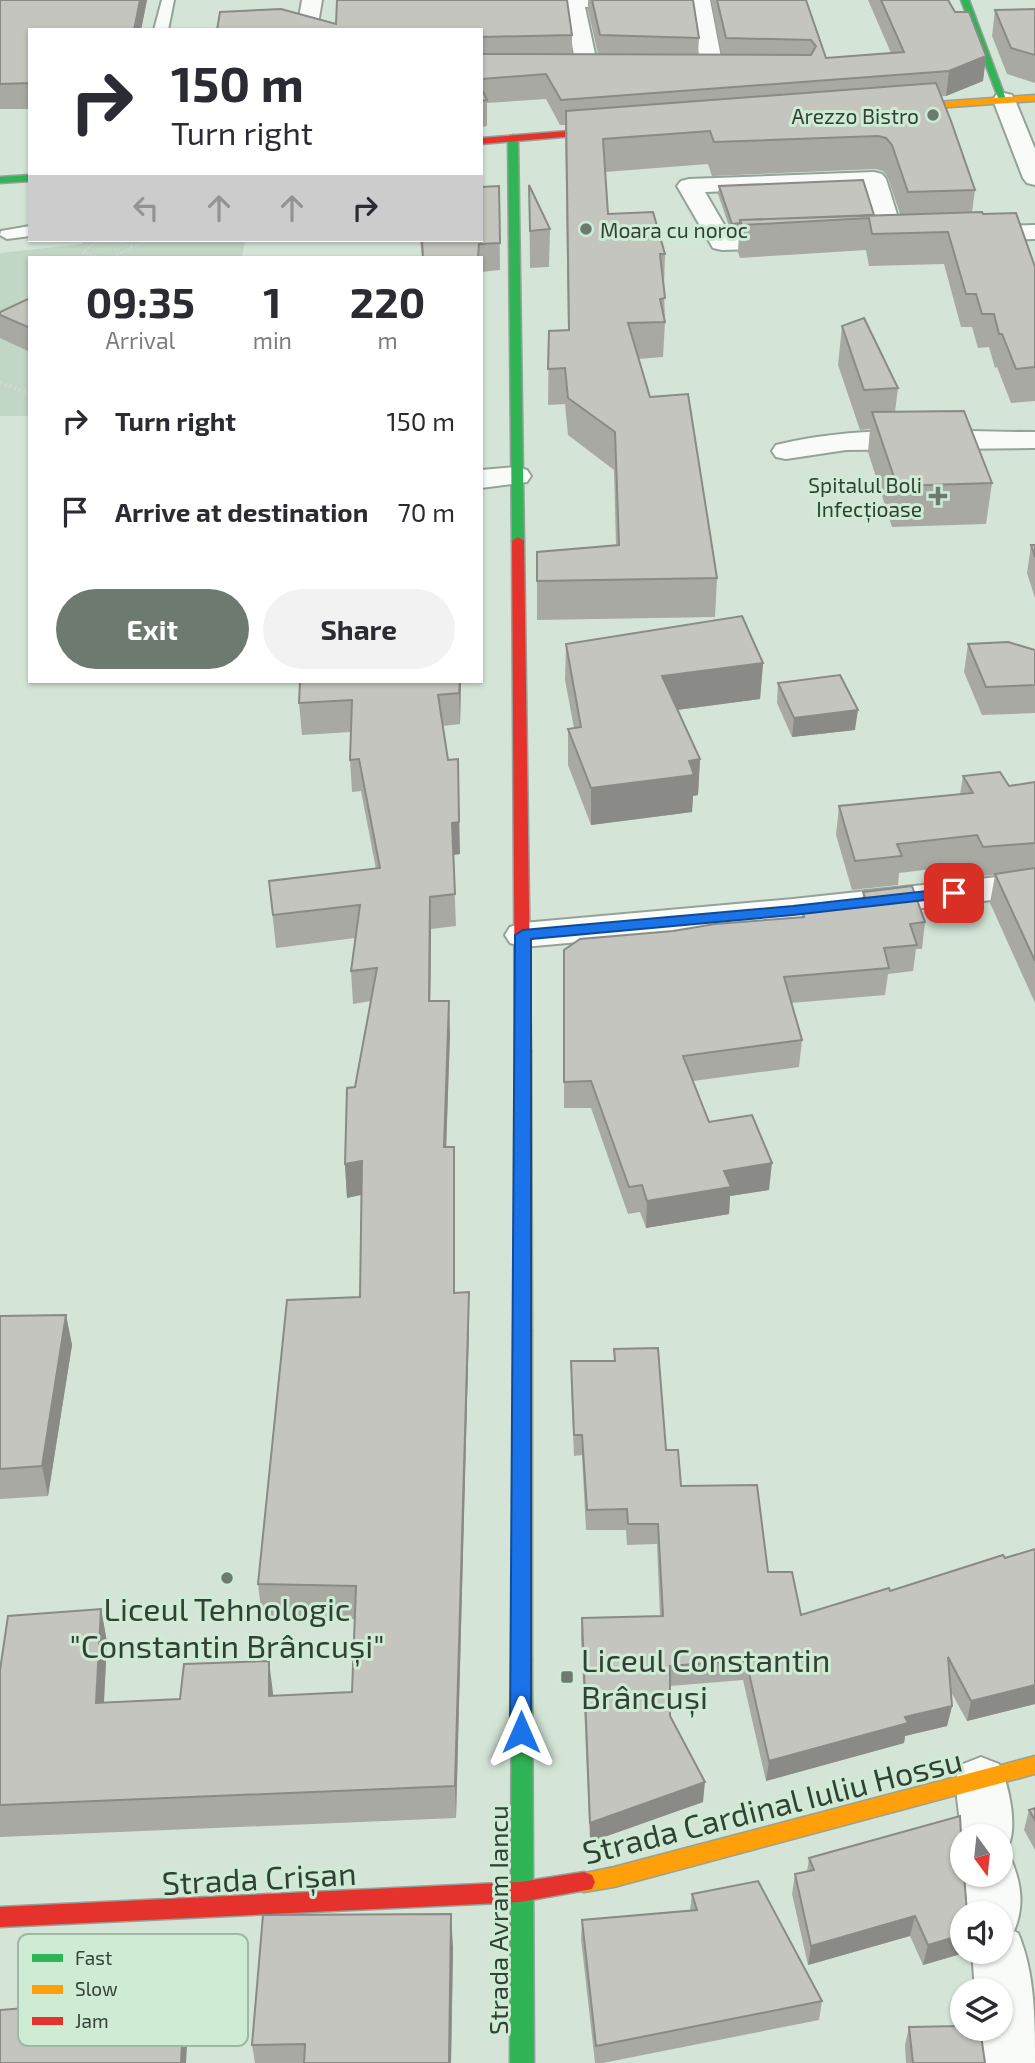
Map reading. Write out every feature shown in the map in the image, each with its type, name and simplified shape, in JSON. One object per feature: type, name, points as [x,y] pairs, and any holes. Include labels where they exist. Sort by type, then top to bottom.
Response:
[{"type":"street","points":[[307,28],[312,0]]},
{"type":"street","points":[[587,68],[574,1],[638,0]]},
{"type":"street","points":[[700,0],[713,74]]},
{"type":"street","points":[[965,0],[1035,178]]},
{"type":"street","points":[[564,68],[612,69]]},
{"type":"street","points":[[688,72],[738,73]]},
{"type":"street","points":[[874,110],[1035,97]]},
{"type":"street","points":[[483,141],[638,128]]},
{"type":"street","name":"Strada Avram Iancu","points":[[513,138],[523,935],[520,1892],[522,2063]]},
{"type":"street","points":[[0,180],[28,178]]},
{"type":"street","points":[[813,240],[722,243],[690,186],[874,179],[892,237]]},
{"type":"street","points":[[944,235],[1035,232]]},
{"type":"street","points":[[866,238],[918,236]]},
{"type":"street","points":[[786,451],[846,442],[1035,440]]},
{"type":"street","points":[[483,479],[517,476]]},
{"type":"street","points":[[523,935],[793,911],[1035,884]]},
{"type":"street","name":"Strada Cardinal Iuliu Hossu","points":[[520,1892],[614,1877],[1035,1765]]},
{"type":"street","points":[[981,1780],[986,1824]]},
{"type":"street","name":"Strada Crișan","points":[[0,1917],[520,1892]]},
{"type":"street","points":[[1000,1964],[1011,2063]]},
{"type":"lane","points":[[162,28],[169,0]]},
{"type":"lane","points":[[7,234],[28,231]]},
{"type":"path","points":[[96,256],[83,253],[98,242]]},
{"type":"path","points":[[116,242],[135,246]]},
{"type":"path","points":[[115,256],[143,242]]},
{"type":"path","points":[[0,382],[28,393]]},
{"type":"green space","points":[[245,242],[242,256],[28,256],[28,416],[0,416],[0,253],[83,244]]},
{"type":"building","points":[[0,0],[140,0],[134,28],[28,28],[28,83],[0,84]]},
{"type":"building","points":[[337,0],[567,0],[572,35],[483,37],[483,28],[217,28],[220,12],[281,9],[336,24]]},
{"type":"building","points":[[592,0],[693,0],[699,38],[600,35]]},
{"type":"building","points":[[717,0],[806,0],[826,58],[904,52],[881,0],[948,0],[955,12],[969,12],[986,56],[949,71],[561,100],[546,74],[483,79],[483,54],[811,55],[816,46],[811,40],[726,38]]},
{"type":"building","points":[[1035,9],[1035,55],[1011,48],[995,10]]},
{"type":"building","points":[[936,83],[975,190],[908,192],[892,145],[886,138],[878,136],[714,142],[710,131],[603,139],[608,214],[653,212],[665,254],[660,254],[665,298],[660,299],[665,322],[628,323],[650,397],[688,394],[717,578],[537,581],[537,552],[619,545],[615,432],[568,398],[565,368],[548,369],[549,331],[569,330],[566,111]]},
{"type":"building","points":[[863,180],[874,215],[740,220],[740,223],[732,224],[719,186]]},
{"type":"building","points":[[529,185],[550,229],[530,231]]},
{"type":"building","points":[[499,186],[500,243],[479,244],[478,256],[423,256],[422,242],[483,242],[483,187]]},
{"type":"building","points":[[1016,213],[1035,267],[1035,367],[1016,369],[1002,334],[999,334],[994,314],[982,314],[976,294],[966,294],[948,232],[872,234],[869,218],[742,225],[740,220]]},
{"type":"building","points":[[28,299],[28,327],[0,315],[0,312]]},
{"type":"building","points":[[864,318],[898,388],[864,390],[842,326]]},
{"type":"building","points":[[964,411],[992,483],[897,486],[872,412]]},
{"type":"building","points":[[742,616],[763,663],[662,676],[700,759],[689,761],[694,775],[591,788],[568,729],[581,727],[566,644]]},
{"type":"building","points":[[1008,642],[1035,650],[1035,685],[986,687],[968,644]]},
{"type":"building","points":[[840,675],[858,710],[794,718],[778,683]]},
{"type":"building","points":[[300,683],[460,683],[459,693],[438,695],[448,760],[458,759],[459,822],[452,823],[455,894],[430,897],[429,1001],[449,1001],[444,1147],[454,1147],[454,1293],[469,1292],[455,1786],[0,1805],[0,1670],[8,1616],[101,1609],[96,1703],[180,1699],[184,1664],[269,1661],[269,1696],[352,1692],[356,1586],[258,1584],[287,1300],[360,1297],[362,1161],[345,1164],[347,1088],[355,1087],[377,968],[351,971],[360,905],[273,915],[269,881],[380,868],[359,759],[350,760],[352,700],[299,703]]},
{"type":"building","points":[[1000,772],[1009,786],[1035,782],[1035,843],[983,847],[977,835],[897,844],[902,856],[855,861],[839,806],[973,793],[963,776]]},
{"type":"building","points":[[1035,868],[1035,961],[995,874]]},
{"type":"building","points":[[912,886],[925,922],[910,924],[917,945],[884,948],[889,968],[784,977],[802,1040],[683,1056],[709,1122],[752,1115],[772,1163],[724,1171],[731,1187],[647,1201],[642,1185],[629,1187],[591,1081],[564,1082],[564,950],[580,939],[804,917],[803,913],[868,905],[863,892]]},
{"type":"building","points":[[66,1315],[42,1466],[0,1469],[0,1316]]},
{"type":"building","points":[[658,1348],[666,1450],[678,1450],[681,1486],[757,1485],[768,1572],[792,1572],[801,1615],[889,1588],[890,1591],[1003,1555],[1005,1558],[1035,1549],[1035,1685],[971,1701],[948,1657],[952,1706],[905,1717],[908,1723],[769,1761],[746,1660],[670,1666],[670,1716],[705,1782],[590,1823],[582,1618],[663,1616],[658,1524],[628,1524],[627,1509],[587,1510],[582,1435],[574,1435],[571,1361],[615,1361],[614,1349]]},
{"type":"building","points":[[1035,1808],[1035,1820],[1029,1810]]},
{"type":"building","points":[[960,1816],[960,1824],[950,1824],[950,1887],[965,1887],[966,1901],[950,1901],[950,1939],[928,1945],[915,1916],[811,1946],[795,1874],[814,1870],[809,1858]]},
{"type":"building","points":[[758,1881],[822,2001],[596,2046],[582,1920],[697,1910],[692,1894]]},
{"type":"building","points":[[451,1914],[449,2063],[304,2063],[305,2044],[252,2045],[263,1915]]},
{"type":"building","points":[[18,2009],[18,2046],[182,2046],[181,2063],[0,2063],[0,2010]]},
{"type":"building","points":[[950,2026],[950,2041],[982,2041],[985,2063],[913,2063],[909,2027]]},
{"type":"traffic: fast","points":[[965,0],[1004,100]]},
{"type":"traffic: fast","points":[[513,138],[518,541]]},
{"type":"traffic: fast","points":[[0,180],[28,178]]},
{"type":"traffic: fast","points":[[523,1051],[523,1331]]},
{"type":"traffic: fast","points":[[522,1660],[522,2063]]},
{"type":"traffic: slow","points":[[894,108],[1035,98]]},
{"type":"traffic: slow","points":[[522,1660],[523,1331]]},
{"type":"traffic: slow","points":[[584,1882],[614,1877],[1035,1765]]},
{"type":"traffic: jam","points":[[483,141],[618,130]]},
{"type":"traffic: jam","points":[[518,541],[523,1051]]},
{"type":"traffic: jam","points":[[0,1917],[520,1892],[584,1882]]},
{"type":"place","name":"Arezzo Bistro","points":[[933,115]]},
{"type":"place","name":"Moara cu noroc","points":[[586,229]]},
{"type":"place","name":"Spitalul Boli Infecțioase","points":[[938,496]]},
{"type":"place","name":"Liceul Tehnologic \"Constantin Brâncuși\"","points":[[227,1578]]},
{"type":"place","name":"Liceul Constantin Brâncuși","points":[[567,1677]]},
{"type":"route","points":[[521,1732],[523,935],[793,911],[954,893]]}]
